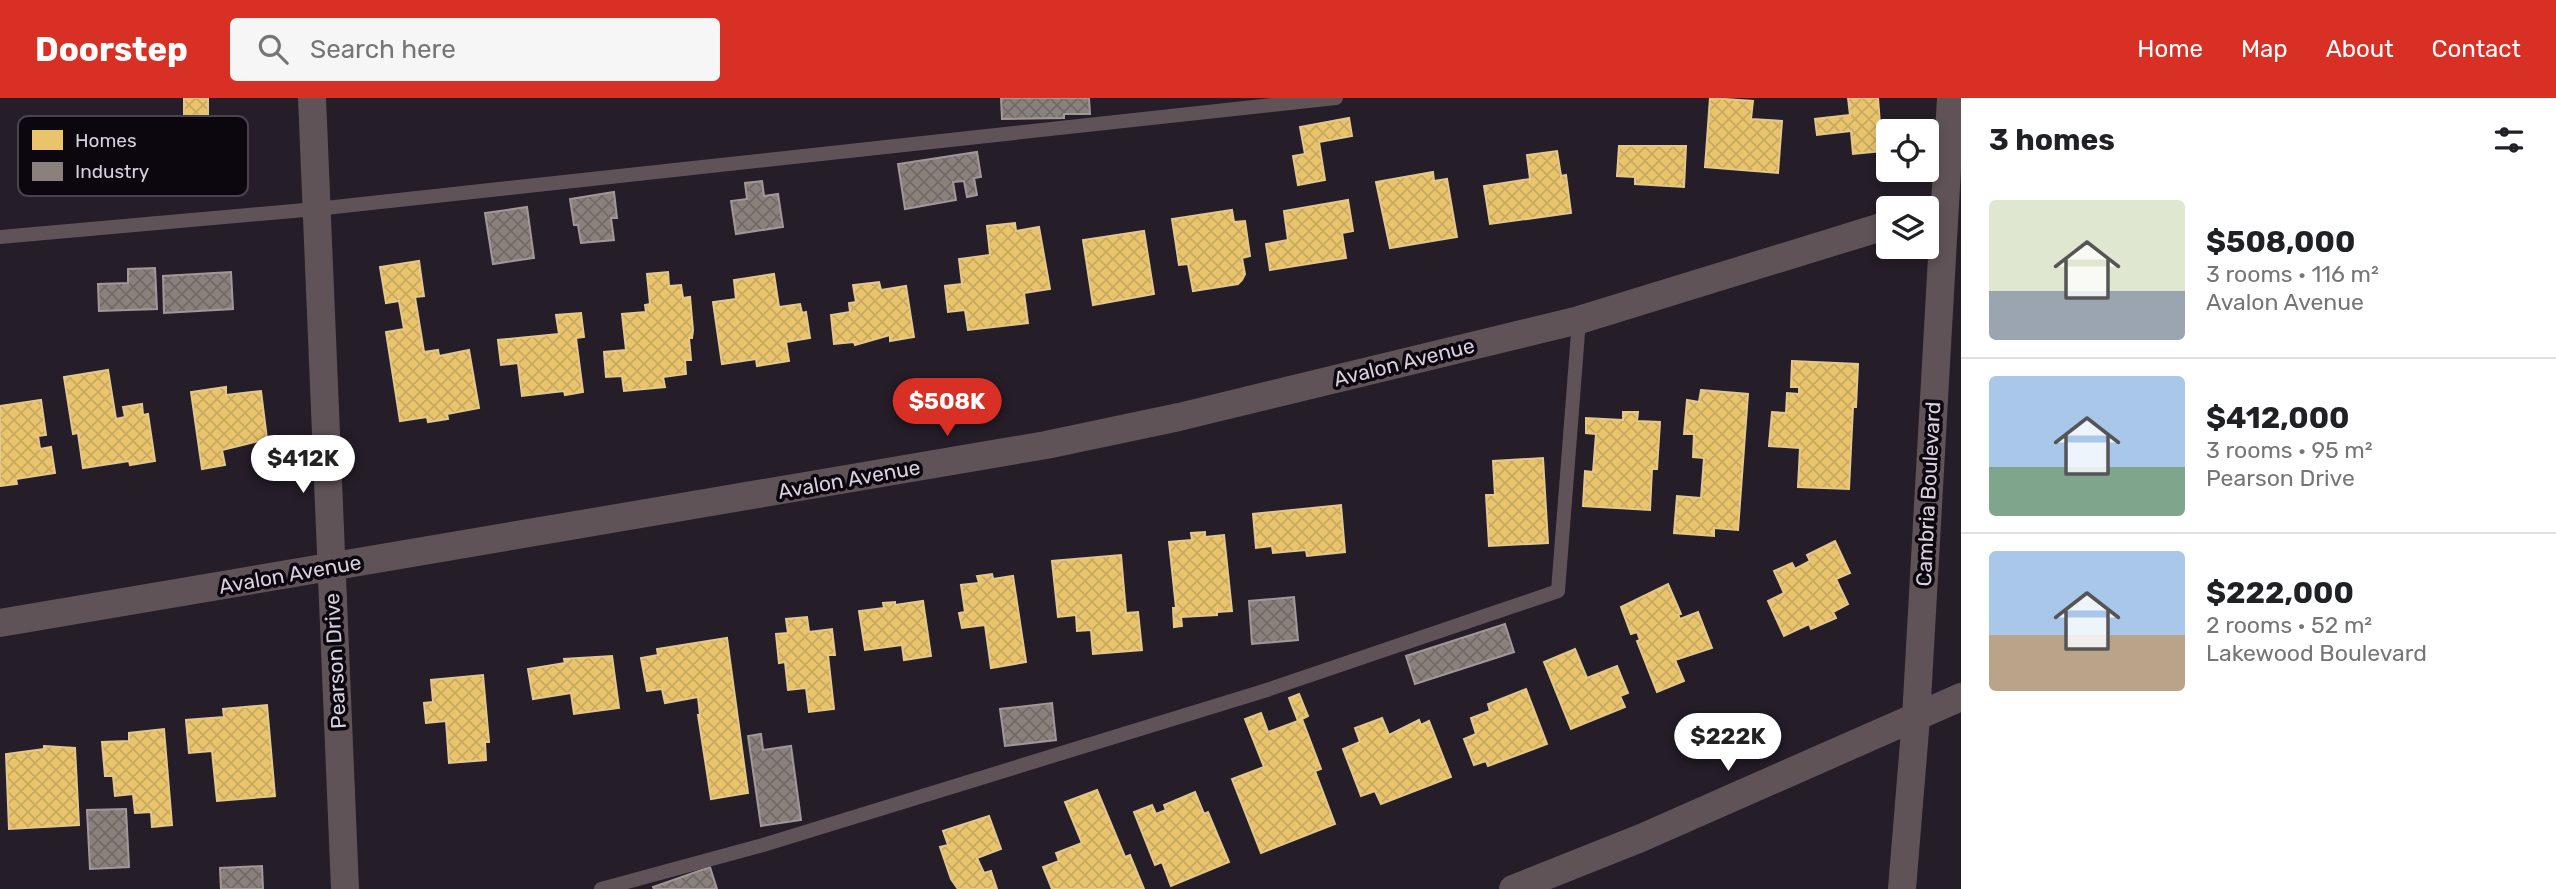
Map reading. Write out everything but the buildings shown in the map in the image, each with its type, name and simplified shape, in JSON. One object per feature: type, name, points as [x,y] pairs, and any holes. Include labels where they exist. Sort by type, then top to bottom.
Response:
[{"type":"street","name":"Pearson Drive","points":[[312,98],[345,889]]},
{"type":"street","name":"Cambria Boulevard","points":[[1937,196],[1951,98]]},
{"type":"street","name":"Cambria Boulevard","points":[[1902,889],[1952,237],[1939,216]]},
{"type":"street","name":"Avalon Avenue","points":[[0,623],[1046,446],[1579,320],[1876,229]]},
{"type":"street","points":[[1513,889],[1641,838],[1961,698]]},
{"type":"lane","points":[[0,237],[316,209],[1336,98]]},
{"type":"lane","points":[[601,889],[762,845],[1267,690],[1558,592],[1579,320]]}]
